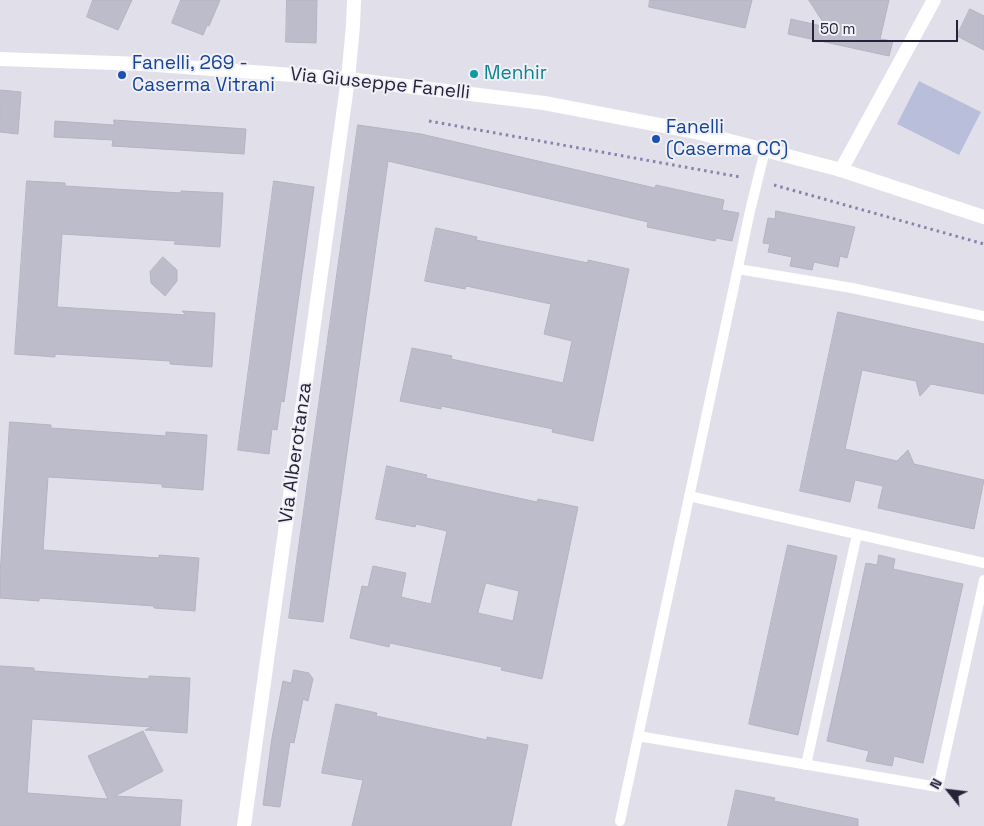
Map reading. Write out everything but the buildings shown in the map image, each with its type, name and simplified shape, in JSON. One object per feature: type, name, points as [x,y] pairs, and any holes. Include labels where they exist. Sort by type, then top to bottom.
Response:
[{"type":"street","name":"Via Alberotanza","points":[[244,826],[348,79],[354,26],[354,0]]},
{"type":"street","points":[[841,170],[934,0]]},
{"type":"street","name":"Via Giuseppe Fanelli","points":[[0,59],[142,64],[348,79],[544,103],[696,132],[841,170],[984,217]]},
{"type":"lane","points":[[620,821],[750,211],[765,150]]},
{"type":"lane","points":[[738,269],[852,288],[984,316]]},
{"type":"lane","points":[[689,496],[984,563]]},
{"type":"lane","points":[[806,765],[857,534]]},
{"type":"lane","points":[[638,736],[938,787],[984,580]]},
{"type":"path","points":[[429,121],[740,177]]},
{"type":"path","points":[[774,185],[984,244]]},
{"type":"shaded area","points":[[919,81],[981,112],[959,155],[897,124]]},
{"type":"place","name":"Menhir","points":[[474,74]]},
{"type":"place","name":"Fanelli, 269 - Caserma Vitrani","points":[[122,75]]},
{"type":"place","name":"Fanelli (Caserma CC)","points":[[656,139]]}]
